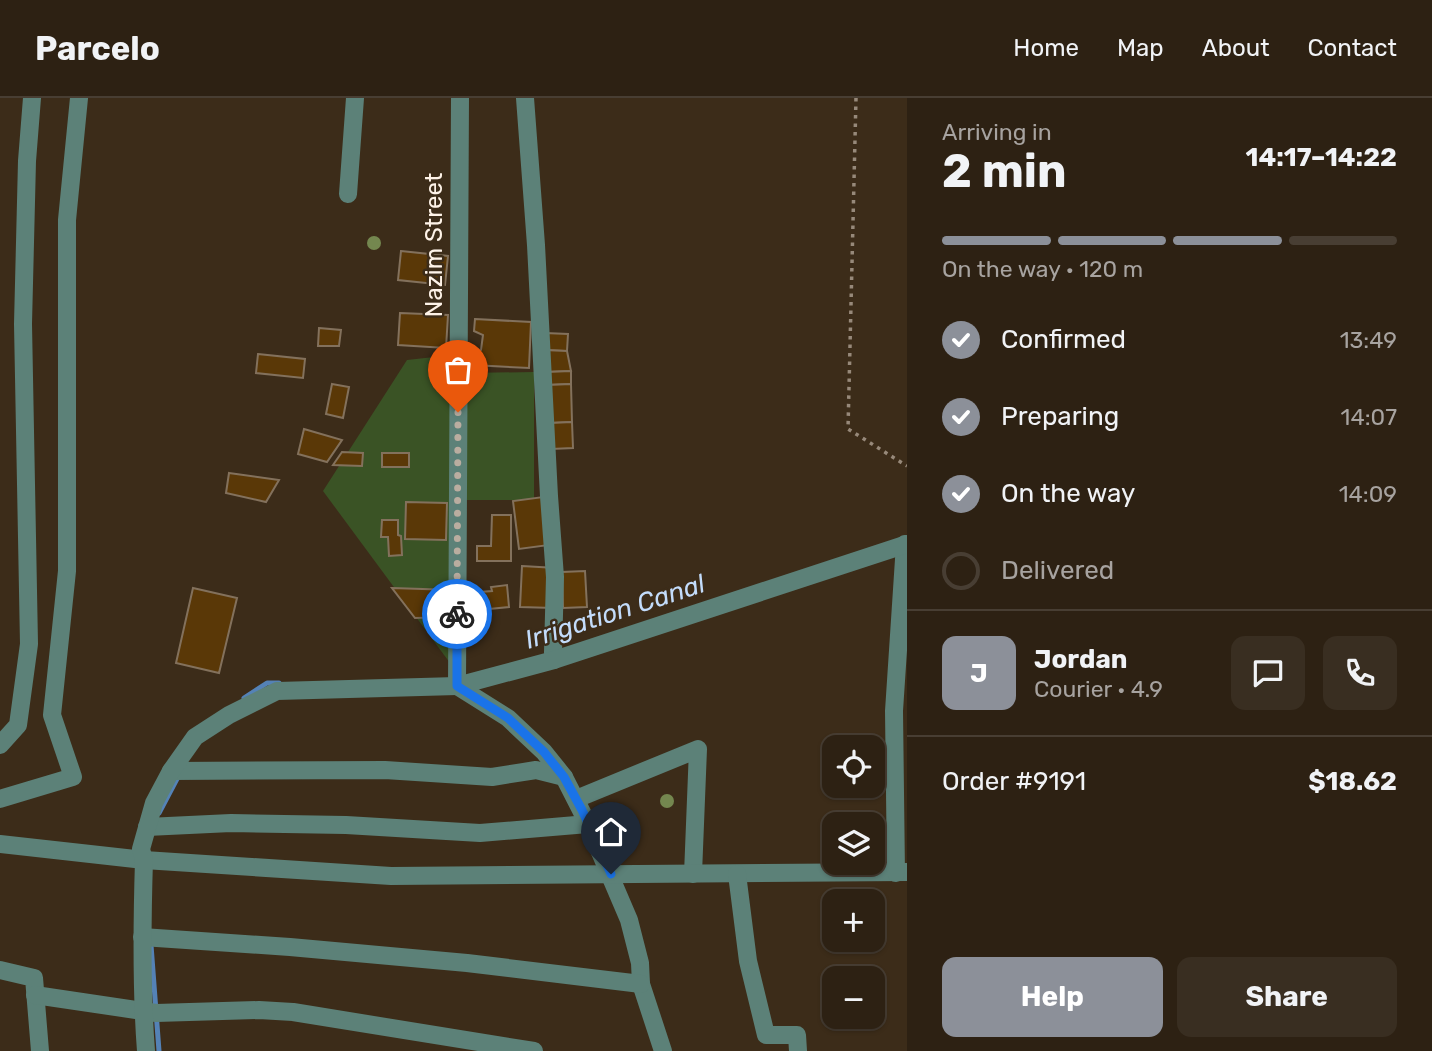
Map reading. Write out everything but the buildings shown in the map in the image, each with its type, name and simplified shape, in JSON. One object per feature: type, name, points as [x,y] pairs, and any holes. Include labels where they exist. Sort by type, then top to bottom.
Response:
[{"type":"street","points":[[0,744],[18,725],[29,645],[23,324],[27,160],[32,98]]},
{"type":"street","points":[[0,799],[73,777],[52,715],[67,571],[66,220],[79,98]]},
{"type":"street","points":[[348,194],[355,98]]},
{"type":"street","name":"Nazim Street","points":[[457,686],[460,98]]},
{"type":"street","points":[[525,98],[555,577],[554,660]]},
{"type":"street","points":[[0,844],[144,860],[391,876],[902,873],[894,711],[906,544],[554,660],[457,686],[277,691],[229,715],[195,737],[171,771],[154,803],[141,849],[144,860],[142,937],[145,1051]]},
{"type":"street","points":[[457,686],[508,718],[544,752],[564,777],[611,874],[629,920],[640,963],[641,984],[663,1051]]},
{"type":"street","points":[[576,799],[698,748],[693,874]]},
{"type":"street","points":[[171,771],[386,769],[492,777],[537,770],[564,777]]},
{"type":"street","points":[[147,827],[231,823],[346,825],[480,833],[588,824]]},
{"type":"street","points":[[737,874],[748,961],[766,1035],[797,1035],[798,1051]]},
{"type":"street","points":[[142,937],[467,963],[641,984]]},
{"type":"street","points":[[0,970],[34,978],[40,1051]]},
{"type":"street","points":[[35,995],[156,1013],[259,1010],[293,1012],[534,1051]]},
{"type":"path","points":[[856,98],[848,429],[907,466]]},
{"type":"green space","points":[[452,355],[450,663],[323,491],[407,360]]},
{"type":"green space","points":[[534,372],[534,500],[465,500],[465,373]]},
{"type":"waterway","name":"Irrigation Canal","points":[[244,698],[267,683],[279,683]]},
{"type":"waterway","name":"Irrigation Canal","points":[[159,813],[179,775]]},
{"type":"waterway","name":"Irrigation Canal","points":[[151,945],[159,1051]]},
{"type":"way so far","points":[[457,614],[458,412]]},
{"type":"route","points":[[457,614],[457,686],[508,718],[544,752],[564,777],[611,874]]}]
